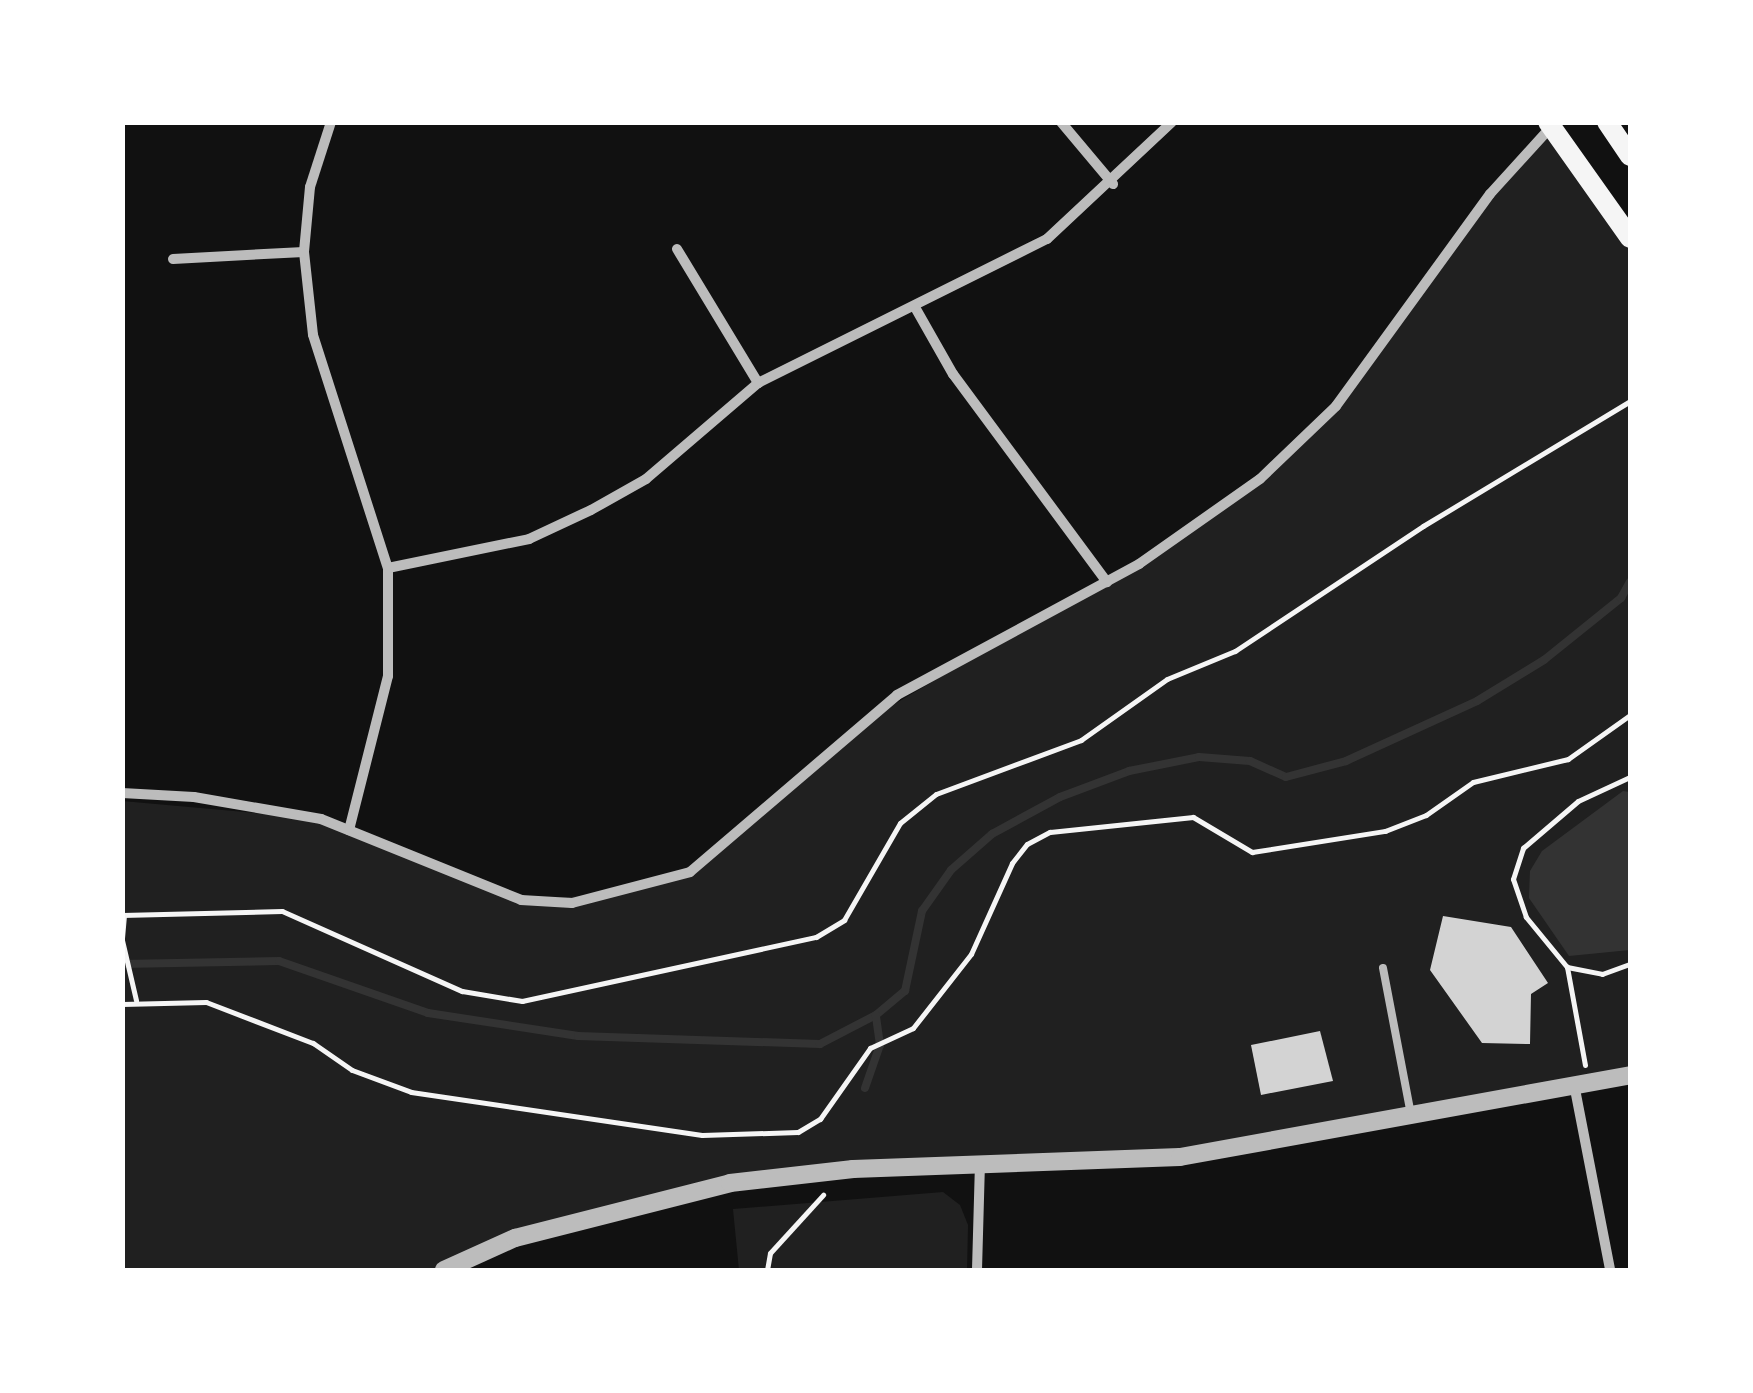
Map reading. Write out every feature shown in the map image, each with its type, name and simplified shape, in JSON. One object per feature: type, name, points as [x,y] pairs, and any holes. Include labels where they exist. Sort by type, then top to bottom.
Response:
[{"type":"main road","points":[[1608,122],[1630,156]]},
{"type":"main road","points":[[1552,124],[1630,238]]},
{"type":"street","points":[[331,122],[310,187],[304,252],[313,335],[388,568],[388,676],[349,830]]},
{"type":"street","points":[[1061,122],[1112,184]]},
{"type":"street","points":[[388,568],[530,539],[592,510],[646,478],[758,382],[916,309],[1047,239],[1112,184],[1172,122]]},
{"type":"street","points":[[122,793],[260,806],[349,830],[521,900],[572,904],[663,881],[710,858],[897,695],[1107,582],[1260,479],[1336,406],[1490,194],[1552,124]]},
{"type":"street","points":[[677,248],[758,382]]},
{"type":"street","points":[[173,258],[304,252]]},
{"type":"street","points":[[916,309],[954,374],[1107,582]]},
{"type":"street","points":[[444,1270],[515,1238],[730,1183],[853,1170],[1180,1157],[1630,1074]]},
{"type":"street","points":[[1581,1083],[1610,1270]]},
{"type":"street","points":[[977,1270],[980,1164]]},
{"type":"lane","points":[[1383,968],[1411,1115]]},
{"type":"path","points":[[137,1002],[122,939],[124,915],[282,910],[462,991],[522,1002],[816,937],[844,920],[900,823],[936,794],[1080,740],[1167,679],[1235,651],[1423,526],[1630,402]]},
{"type":"path","points":[[122,1004],[206,1002],[411,1092],[702,1135],[798,1132],[820,1120],[870,1048],[912,1028],[970,954],[1012,863],[1027,844],[1050,832],[1193,817],[1252,852],[1385,831],[1426,816],[1474,782],[1568,758],[1630,715]]},
{"type":"path","points":[[1581,1083],[1567,966],[1526,918],[1513,879],[1523,848],[1578,801],[1630,777]]},
{"type":"path","points":[[1567,966],[1602,974],[1630,964]]},
{"type":"path","points":[[767,1270],[770,1253],[796,1218],[853,1170]]},
{"type":"shaded area","points":[[1552,127],[1630,242],[1630,1075],[1180,1157],[730,1183],[515,1238],[444,1270],[123,1270],[122,801],[321,819],[521,900],[615,894],[690,872],[854,728],[1205,521],[1336,406],[1490,194]]},
{"type":"shaded area","points":[[1623,791],[1630,792],[1630,950],[1569,956],[1529,898],[1530,871],[1542,851]]},
{"type":"shaded area","points":[[943,1192],[960,1205],[968,1225],[967,1270],[739,1270],[733,1209]]},
{"type":"building","points":[[1443,916],[1511,927],[1548,983],[1531,994],[1530,1044],[1482,1043],[1430,970]]},
{"type":"building","points":[[1320,1031],[1333,1081],[1261,1095],[1251,1045]]},
{"type":"waterway","points":[[122,964],[279,961],[428,1013],[578,1036],[820,1044],[876,1015],[905,991],[922,911],[951,870],[992,834],[1060,797],[1129,771],[1199,757],[1250,761],[1286,777],[1346,761],[1477,701],[1544,660],[1621,598],[1630,582]]},
{"type":"waterway","points":[[865,1088],[880,1045],[876,1015]]}]
